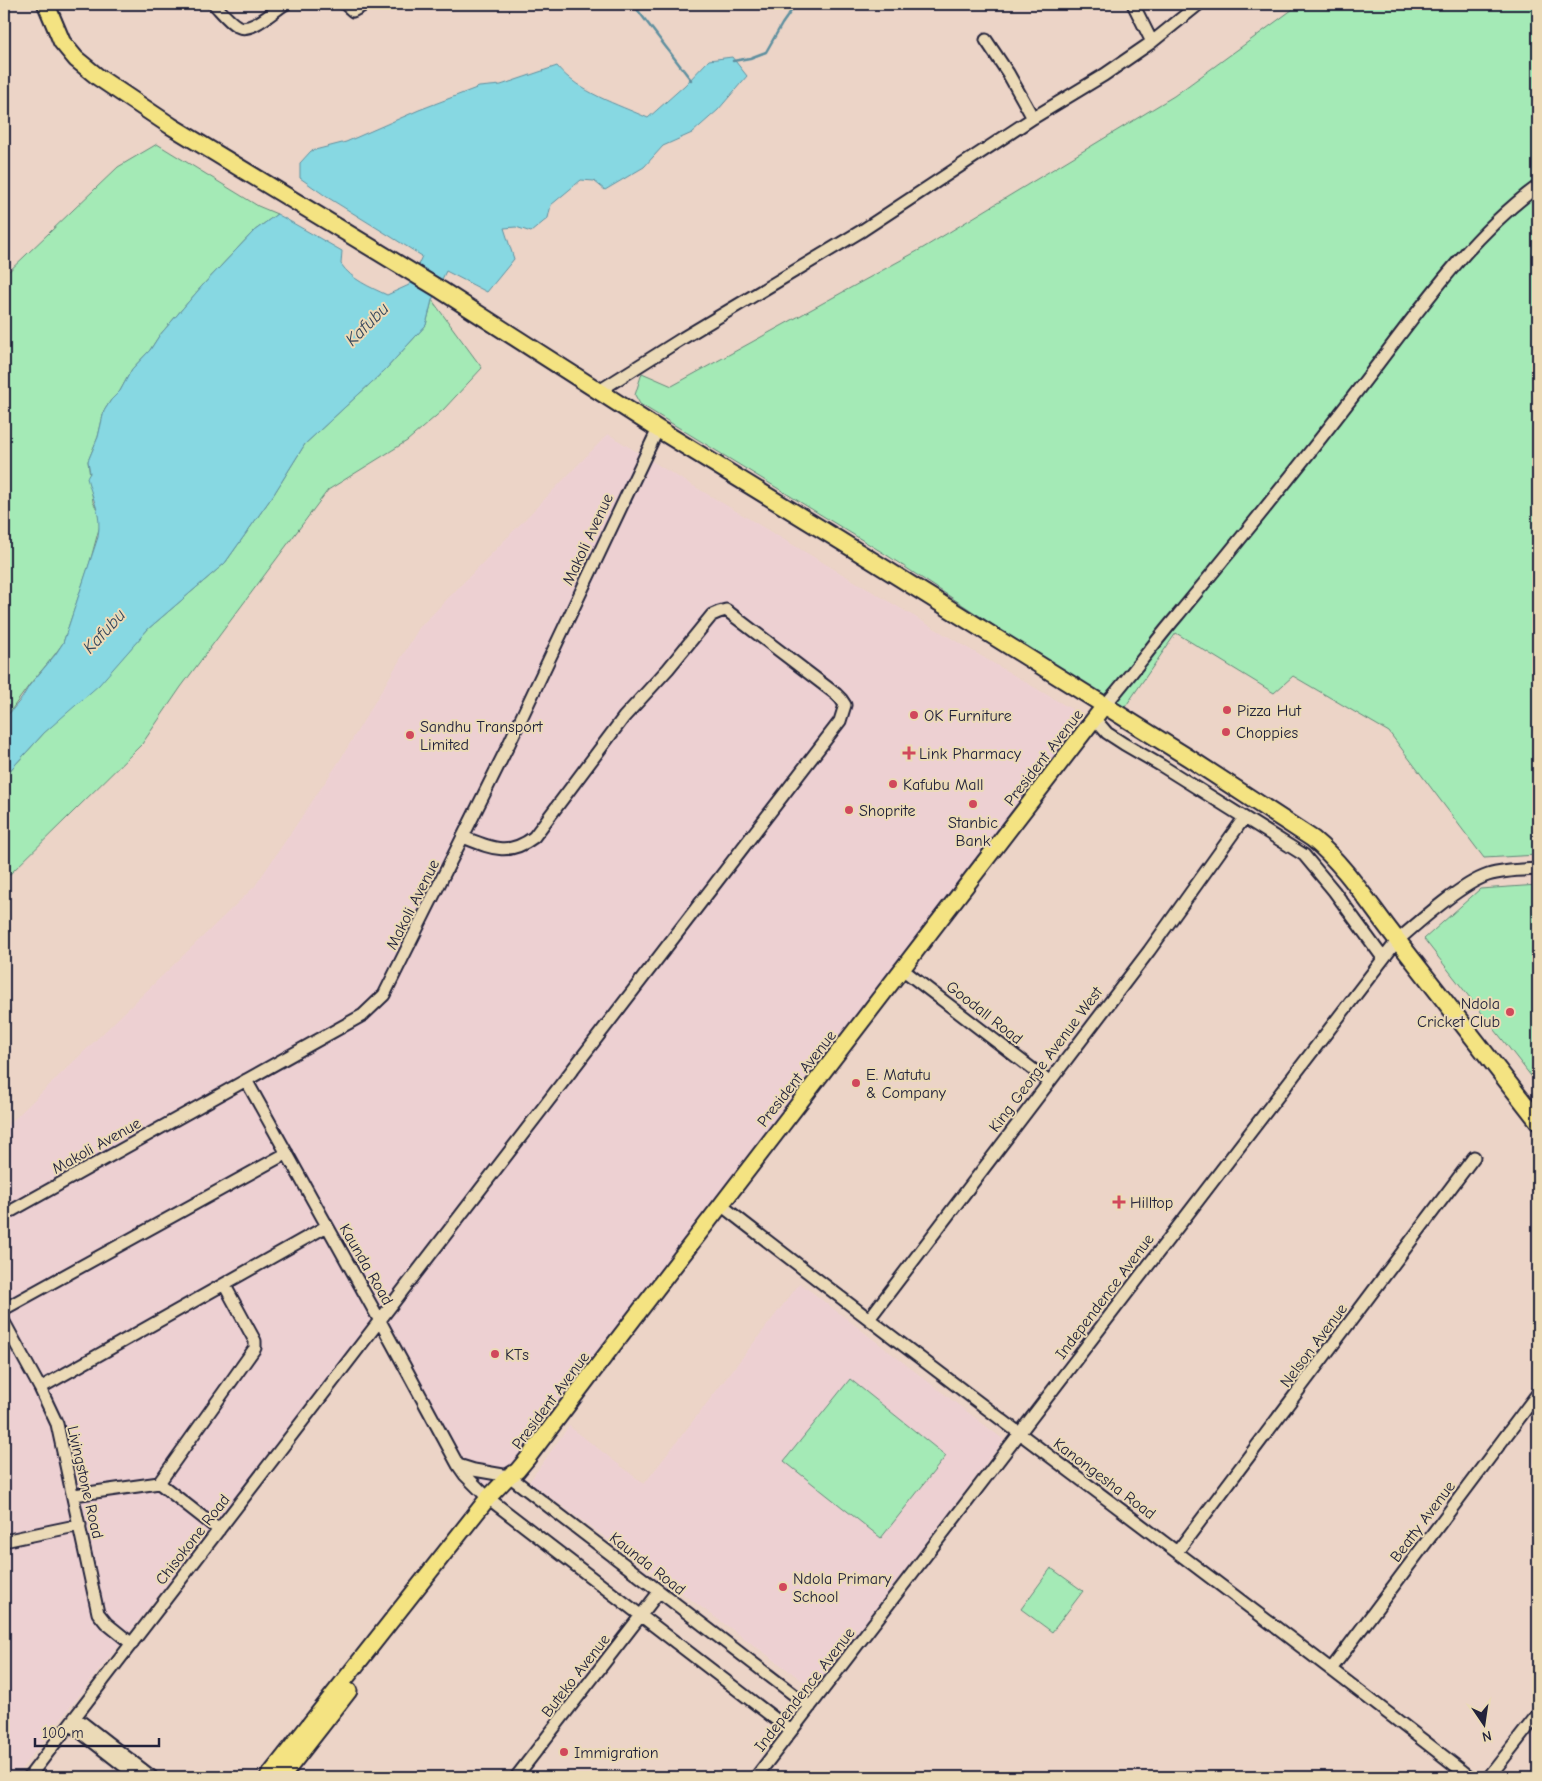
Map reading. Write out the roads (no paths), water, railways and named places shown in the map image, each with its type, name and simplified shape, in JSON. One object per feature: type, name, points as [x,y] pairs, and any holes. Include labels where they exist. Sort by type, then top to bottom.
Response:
[{"type":"highway","points":[[46,4],[62,42],[76,58],[98,77],[172,126],[441,290],[658,430],[839,540],[1099,712],[1189,758],[1313,839],[1342,866],[1538,1121]]},
{"type":"main road","name":"President Avenue","points":[[268,1777],[513,1476],[1099,712]]},
{"type":"main road","name":"President Avenue","points":[[282,1777],[492,1500]]},
{"type":"street","points":[[214,4],[235,25],[242,28],[252,26],[284,4]]},
{"type":"street","points":[[345,4],[353,11],[366,4]]},
{"type":"street","points":[[1133,4],[1152,42]]},
{"type":"street","points":[[599,391],[683,338],[863,230],[1033,118],[1104,75],[1152,42],[1199,4]]},
{"type":"street","points":[[986,40],[1033,118]]},
{"type":"street","points":[[1383,958],[1334,891],[1304,855],[1108,733],[1099,712],[1258,517],[1440,284],[1490,227],[1538,186]]},
{"type":"street","name":"Makoli Avenue","points":[[4,1215],[364,1014],[377,1002],[388,986],[509,744],[658,430]]},
{"type":"street","name":"Chisokone Road","points":[[29,1777],[840,721],[845,705],[836,694],[726,610],[719,612],[712,615],[668,669],[624,717],[534,837],[516,848],[506,850],[494,849],[463,837]]},
{"type":"street","name":"King George Avenue West","points":[[869,1319],[1149,951],[1244,818]]},
{"type":"street","name":"Independence Avenue","points":[[756,1777],[1397,940],[1429,914],[1478,879],[1490,874],[1538,869]]},
{"type":"street","name":"Goodall Road","points":[[902,968],[1048,1082]]},
{"type":"street","name":"Kaunda Road","points":[[246,1080],[465,1475],[492,1500],[791,1731]]},
{"type":"street","points":[[4,1309],[287,1153]]},
{"type":"street","name":"Nelson Avenue","points":[[1177,1552],[1474,1157]]},
{"type":"street","name":"Kanongesha Road","points":[[720,1205],[1020,1434],[1332,1668],[1470,1777]]},
{"type":"street","points":[[40,1388],[326,1226]]},
{"type":"street","points":[[159,1483],[256,1348],[255,1341],[224,1284]]},
{"type":"street","name":"Livingstone Road","points":[[4,1322],[40,1388],[57,1424],[74,1495],[98,1613],[106,1623],[132,1644]]},
{"type":"street","name":"Beatty Avenue","points":[[1332,1668],[1538,1393]]},
{"type":"street","name":"Kaunda Road","points":[[458,1465],[474,1470],[513,1476],[659,1592],[810,1706]]},
{"type":"street","points":[[74,1495],[159,1483],[219,1530]]},
{"type":"street","points":[[4,1541],[80,1525]]},
{"type":"street","name":"Buteko Avenue","points":[[516,1777],[659,1592]]},
{"type":"street","points":[[1489,1777],[1538,1714]]},
{"type":"street","points":[[72,1721],[138,1777]]},
{"type":"street","points":[[72,1721],[152,1777]]},
{"type":"water","points":[[732,57],[747,76],[718,110],[692,133],[663,146],[644,167],[605,190],[594,181],[581,180],[551,205],[548,218],[531,232],[516,227],[504,228],[514,259],[487,292],[446,271],[432,300],[426,325],[385,370],[305,444],[274,494],[225,563],[148,629],[99,685],[44,733],[4,777],[4,720],[63,643],[98,537],[98,514],[87,478],[90,473],[88,461],[98,437],[104,411],[120,391],[132,369],[150,350],[159,336],[202,286],[254,231],[277,214],[342,251],[341,264],[345,270],[368,286],[387,295],[409,285],[422,256],[300,178],[300,163],[311,151],[346,142],[419,110],[479,87],[501,85],[557,66],[576,84],[587,91],[648,118],[685,85],[709,60]]},
{"type":"waterway","points":[[633,4],[691,80]]},
{"type":"waterway","name":"Kafubu","points":[[733,61],[750,58],[766,52],[796,4]]},
{"type":"place","name":"Pizza Hut","points":[[1227,710]]},
{"type":"place","name":"OK Furniture","points":[[914,715]]},
{"type":"place","name":"Choppies","points":[[1226,732]]},
{"type":"place","name":"Sandhu Transport Limited","points":[[410,735]]},
{"type":"place","name":"Link Pharmacy","points":[[909,753]]},
{"type":"place","name":"Kafubu Mall","points":[[893,784]]},
{"type":"place","name":"Stanbic Bank","points":[[973,804]]},
{"type":"place","name":"Shoprite","points":[[849,810]]},
{"type":"place","name":"Ndola Cricket Club","points":[[1510,1012]]},
{"type":"place","name":"E. Matutu & Company","points":[[856,1083]]},
{"type":"place","name":"Hilltop","points":[[1119,1202]]},
{"type":"place","name":"KTs","points":[[495,1354]]},
{"type":"place","name":"Ndola Primary School","points":[[783,1587]]},
{"type":"place","name":"Immigration","points":[[564,1752]]}]
